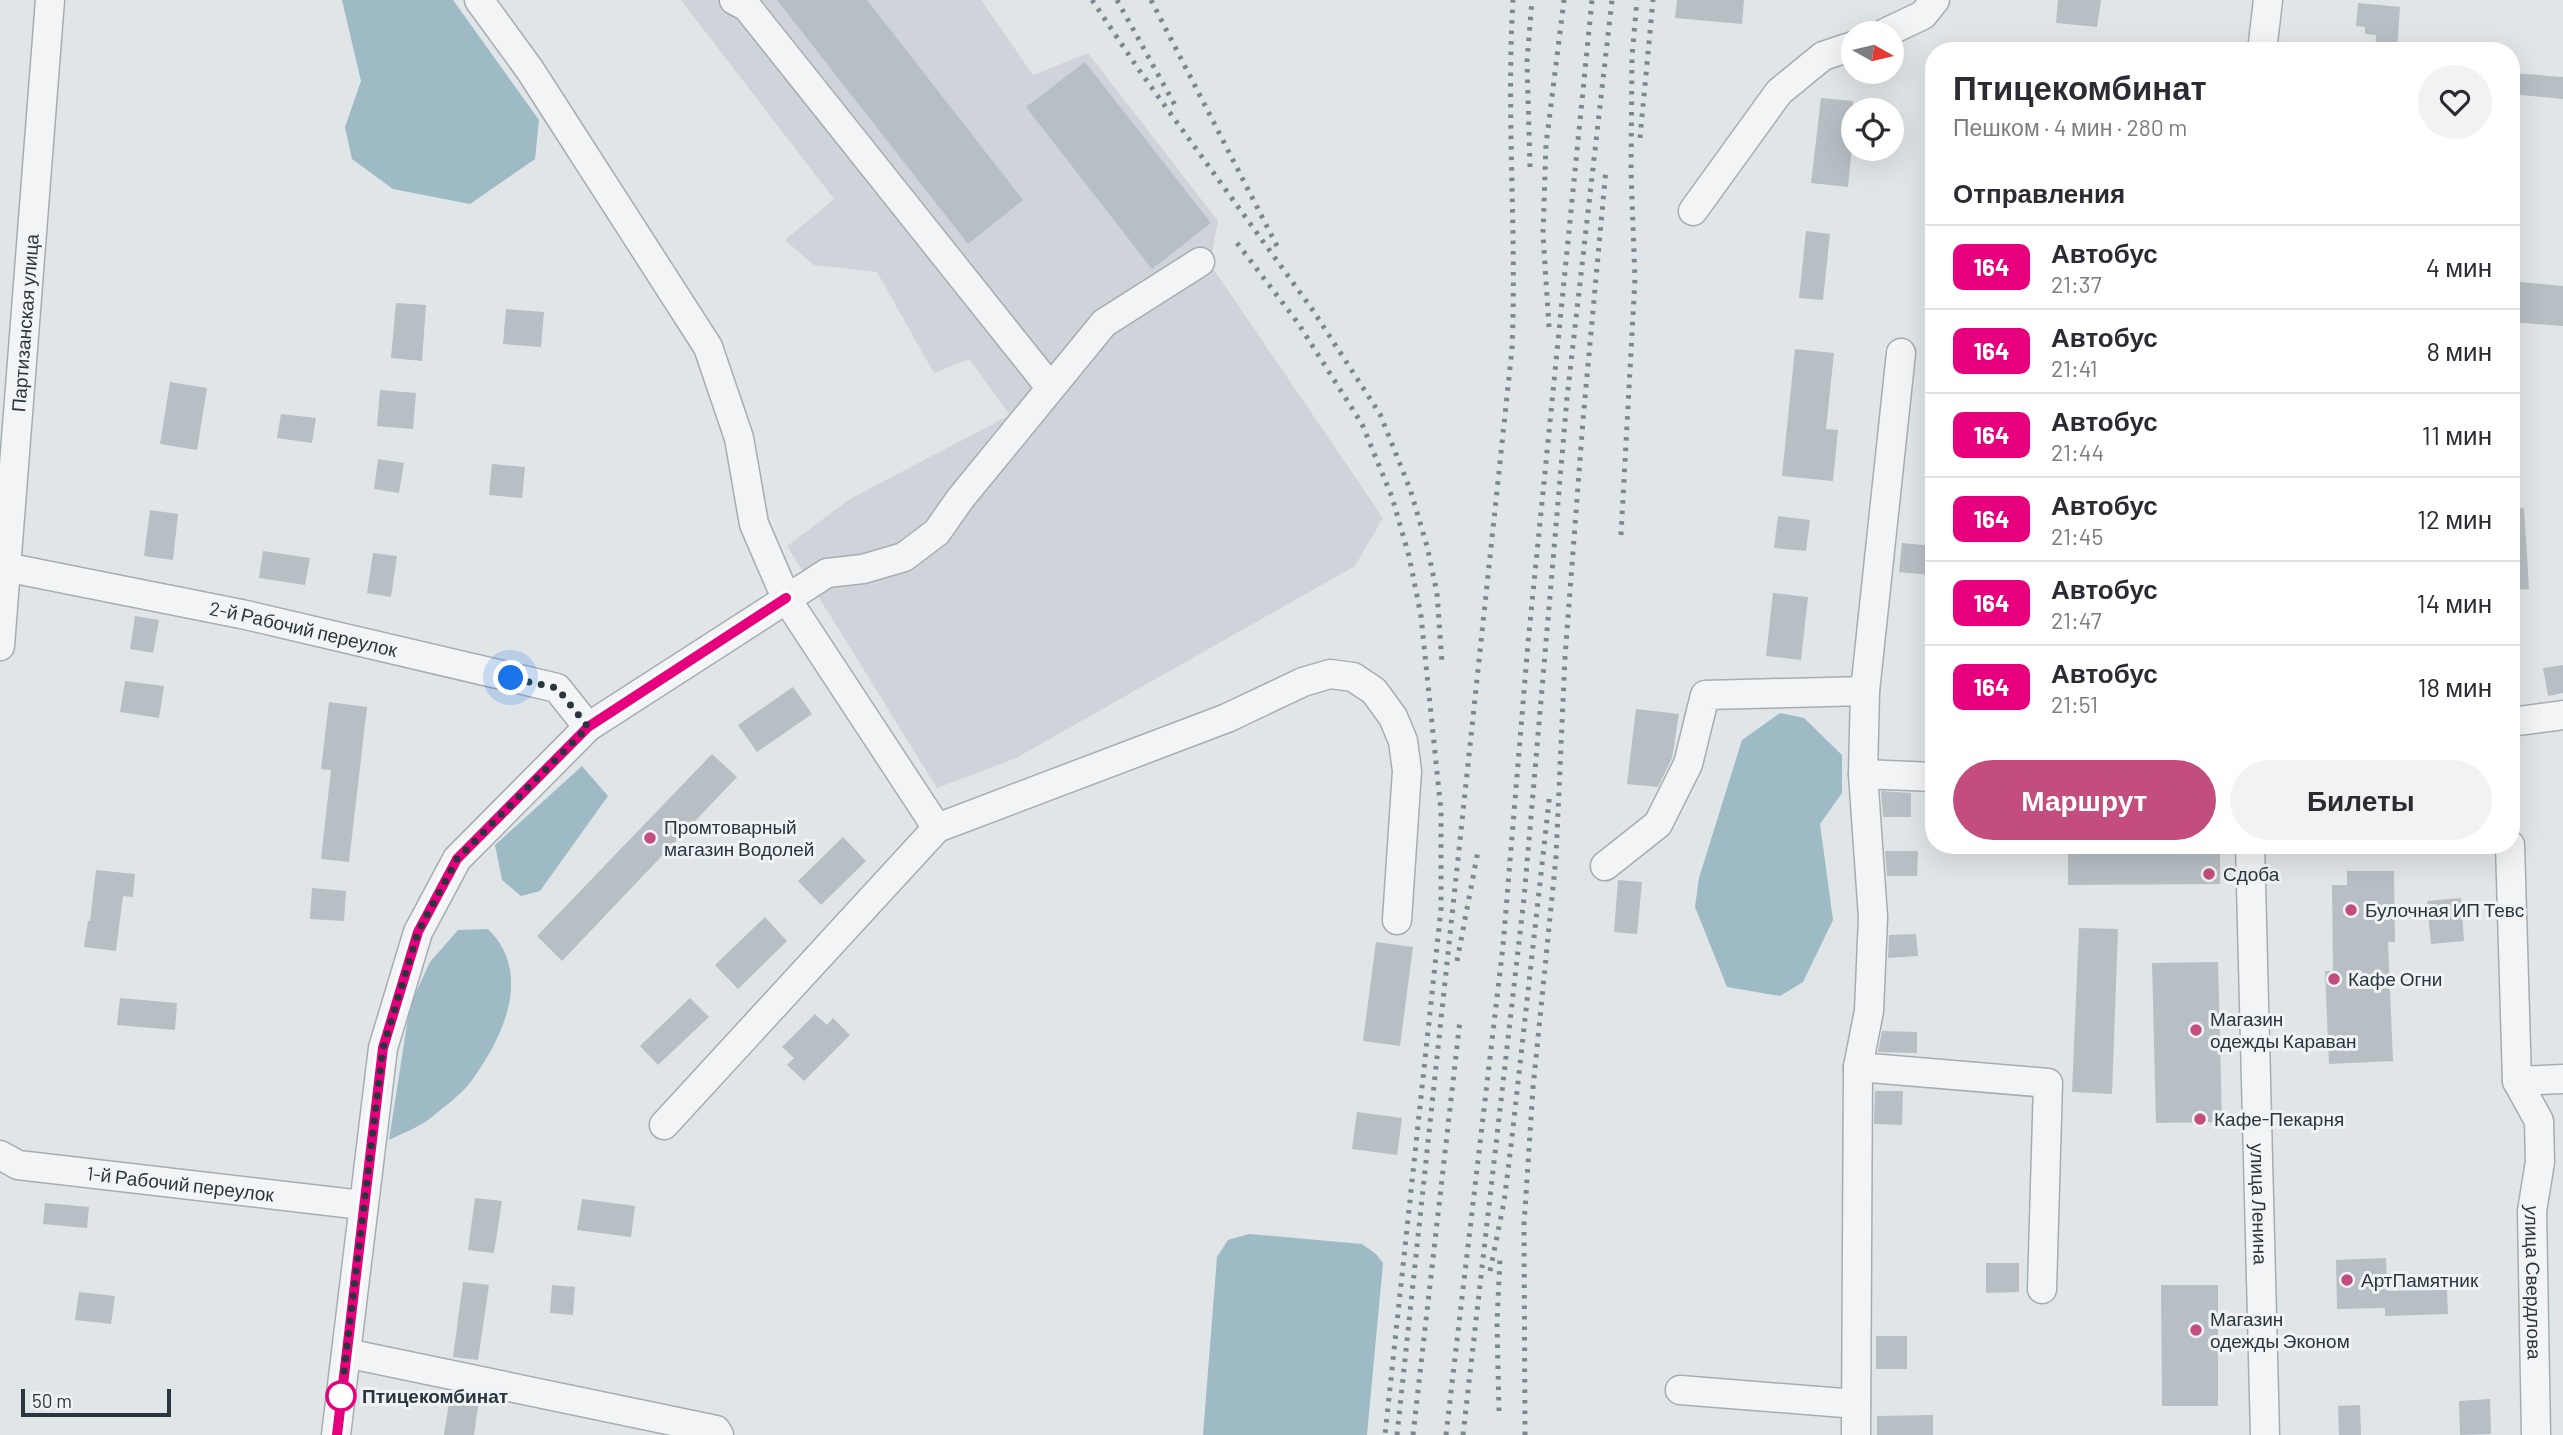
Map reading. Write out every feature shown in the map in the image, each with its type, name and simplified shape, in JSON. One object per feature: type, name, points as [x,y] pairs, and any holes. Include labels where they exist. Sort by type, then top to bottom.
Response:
[{"type":"street","name":"Партизанская улица","points":[[0,646],[3,566],[50,0]]},
{"type":"street","points":[[478,0],[530,70],[708,347],[739,438],[754,524],[786,598],[937,828]]},
{"type":"street","points":[[734,0],[747,7],[1050,387]]},
{"type":"street","points":[[2263,42],[2268,0]]},
{"type":"street","points":[[1904,22],[1929,7]]},
{"type":"street","points":[[1693,211],[1779,92],[1824,56],[1841,51]]},
{"type":"street","points":[[337,1435],[362,1205],[383,1048],[418,932],[457,859],[588,727],[827,573],[863,569],[904,557],[937,532],[960,499],[1104,323],[1200,262]]},
{"type":"street","points":[[1856,1435],[1858,1067],[1868,1011],[1872,917],[1863,774],[1865,691],[1901,353]]},
{"type":"street","name":"2-й Рабочий переулок","points":[[3,566],[246,615],[557,688],[588,727]]},
{"type":"street","points":[[664,1125],[937,828],[1227,718],[1303,682],[1331,674],[1353,677],[1374,691],[1393,717],[1403,741],[1407,771],[1397,920]]},
{"type":"street","points":[[1605,866],[1658,824],[1688,764],[1705,695],[1865,691]]},
{"type":"street","points":[[2520,721],[2563,715]]},
{"type":"street","points":[[1863,774],[1925,777]]},
{"type":"street","name":"улица Ленина","points":[[2256,854],[2265,1435]]},
{"type":"street","name":"улица Свердлова","points":[[2510,854],[2517,1081],[2539,1121],[2540,1162],[2532,1212],[2536,1435]]},
{"type":"street","points":[[1858,1067],[2048,1083],[2042,1289]]},
{"type":"street","points":[[2517,1081],[2563,1079]]},
{"type":"street","name":"1-й Рабочий переулок","points":[[0,1155],[18,1166],[362,1205]]},
{"type":"street","points":[[346,1353],[716,1430],[719,1435]]},
{"type":"street","points":[[1680,1390],[1856,1404]]},
{"type":"shaded area","points":[[681,0],[981,0],[1033,75],[1088,53],[1218,221],[1210,264],[1383,518],[1355,566],[1016,758],[937,788],[787,546],[850,499],[1010,415],[969,359],[934,373],[877,272],[814,265],[785,240],[834,199]]},
{"type":"water","points":[[342,0],[453,0],[539,120],[535,159],[470,204],[393,189],[352,159],[345,127],[361,81]]},
{"type":"water","points":[[1780,713],[1804,718],[1842,755],[1842,793],[1820,824],[1833,920],[1803,982],[1780,996],[1727,987],[1695,907],[1699,878],[1742,740]]},
{"type":"water","points":[[582,766],[608,796],[540,891],[521,896],[502,880],[495,845]]},
{"type":"water","points":[[488,929],[502,946],[509,965],[511,985],[509,1004],[494,1044],[472,1080],[458,1095],[427,1121],[389,1140],[410,1005],[430,962],[458,930]]},
{"type":"water","points":[[1249,1234],[1362,1244],[1383,1263],[1367,1435],[1203,1435],[1217,1257],[1228,1240]]},
{"type":"building","points":[[777,0],[867,0],[1023,200],[968,244]]},
{"type":"building","points":[[1677,0],[1744,0],[1742,24],[1675,18]]},
{"type":"building","points":[[2058,0],[2101,0],[2097,27],[2056,23]]},
{"type":"building","points":[[2358,3],[2400,7],[2398,42],[2376,42],[2376,35],[2365,34],[2365,27],[2356,26]]},
{"type":"building","points":[[1085,62],[1211,223],[1152,269],[1026,107]]},
{"type":"building","points":[[2520,74],[2563,77],[2563,99],[2520,95]]},
{"type":"building","points":[[1821,98],[1841,100],[1841,161],[1851,161],[1848,187],[1811,183]]},
{"type":"building","points":[[1806,231],[1830,234],[1823,300],[1799,298]]},
{"type":"building","points":[[2520,282],[2563,286],[2563,326],[2520,323]]},
{"type":"building","points":[[396,303],[426,305],[422,361],[391,358]]},
{"type":"building","points":[[506,309],[544,312],[541,347],[503,344]]},
{"type":"building","points":[[1795,349],[1834,353],[1826,429],[1838,430],[1833,481],[1782,476]]},
{"type":"building","points":[[170,382],[207,388],[197,450],[160,444]]},
{"type":"building","points":[[380,390],[416,393],[413,429],[377,426]]},
{"type":"building","points":[[281,414],[316,418],[312,443],[277,438]]},
{"type":"building","points":[[378,459],[404,463],[399,493],[374,489]]},
{"type":"building","points":[[492,464],[525,467],[522,498],[489,495]]},
{"type":"building","points":[[2520,508],[2524,508],[2529,589],[2520,590]]},
{"type":"building","points":[[150,510],[178,514],[173,560],[144,556]]},
{"type":"building","points":[[1778,516],[1810,520],[1806,551],[1774,548]]},
{"type":"building","points":[[1902,543],[1925,545],[1925,574],[1899,572]]},
{"type":"building","points":[[263,551],[310,558],[305,585],[259,578]]},
{"type":"building","points":[[373,553],[397,556],[391,597],[367,593]]},
{"type":"building","points":[[1773,593],[1808,597],[1801,660],[1766,656]]},
{"type":"building","points":[[135,616],[159,620],[153,653],[130,649]]},
{"type":"building","points":[[2563,665],[2563,693],[2548,696],[2543,668]]},
{"type":"building","points":[[125,681],[164,686],[159,718],[120,712]]},
{"type":"building","points":[[793,687],[812,714],[757,752],[738,725]]},
{"type":"building","points":[[329,702],[367,707],[349,862],[321,859],[331,770],[321,769]]},
{"type":"building","points":[[1636,709],[1679,714],[1672,758],[1658,787],[1627,784]]},
{"type":"building","points":[[712,754],[737,777],[562,961],[537,936]]},
{"type":"building","points":[[1881,791],[1911,793],[1911,817],[1883,817]]},
{"type":"building","points":[[843,837],[866,861],[821,905],[798,881]]},
{"type":"building","points":[[1885,851],[1918,851],[1917,876],[1887,876]]},
{"type":"building","points":[[2068,854],[2220,854],[2220,884],[2068,885]]},
{"type":"building","points":[[96,870],[135,874],[133,897],[123,896],[116,951],[84,947]]},
{"type":"building","points":[[2347,871],[2394,871],[2395,942],[2388,942],[2393,1061],[2329,1064],[2325,971],[2333,971],[2332,885],[2347,885]]},
{"type":"building","points":[[1618,880],[1642,882],[1637,934],[1614,932]]},
{"type":"building","points":[[312,888],[346,891],[344,921],[310,919]]},
{"type":"building","points":[[2461,898],[2464,941],[2431,944],[2427,901]]},
{"type":"building","points":[[765,917],[787,941],[738,989],[715,965]]},
{"type":"building","points":[[2079,928],[2118,929],[2112,1094],[2072,1092]]},
{"type":"building","points":[[1916,934],[1918,956],[1888,958],[1889,935]]},
{"type":"building","points":[[1376,942],[1413,947],[1400,1046],[1363,1041]]},
{"type":"building","points":[[2218,962],[2222,1122],[2156,1123],[2152,963]]},
{"type":"building","points":[[120,998],[177,1003],[175,1030],[117,1025]]},
{"type":"building","points":[[690,998],[709,1017],[658,1065],[640,1046]]},
{"type":"building","points":[[815,1014],[827,1025],[833,1018],[850,1035],[804,1081],[787,1065],[794,1058],[782,1047]]},
{"type":"building","points":[[1882,1031],[1917,1032],[1917,1053],[1878,1052]]},
{"type":"building","points":[[1875,1091],[1903,1091],[1902,1125],[1874,1124]]},
{"type":"building","points":[[1357,1112],[1402,1118],[1397,1155],[1352,1149]]},
{"type":"building","points":[[475,1198],[502,1201],[494,1253],[468,1250]]},
{"type":"building","points":[[582,1199],[635,1206],[631,1237],[577,1230]]},
{"type":"building","points":[[45,1203],[89,1207],[87,1228],[43,1224]]},
{"type":"building","points":[[2386,1258],[2387,1291],[2447,1290],[2448,1314],[2385,1316],[2385,1308],[2337,1309],[2336,1260]]},
{"type":"building","points":[[1986,1263],[2019,1263],[2019,1292],[1986,1293]]},
{"type":"building","points":[[463,1282],[489,1285],[478,1360],[453,1357]]},
{"type":"building","points":[[552,1285],[575,1287],[573,1315],[550,1313]]},
{"type":"building","points":[[2161,1285],[2218,1285],[2218,1406],[2162,1406]]},
{"type":"building","points":[[79,1292],[115,1296],[111,1324],[75,1320]]},
{"type":"building","points":[[1876,1336],[1907,1336],[1907,1369],[1876,1369]]},
{"type":"building","points":[[2490,1399],[2491,1434],[2460,1435],[2459,1401]]},
{"type":"building","points":[[449,1402],[478,1406],[474,1435],[444,1435]]},
{"type":"building","points":[[2360,1405],[2361,1435],[2339,1435],[2338,1406]]},
{"type":"building","points":[[1933,1415],[1933,1435],[1877,1435],[1877,1416]]},
{"type":"railway","points":[[1092,0],[1139,70],[1312,309],[1380,414],[1410,489],[1427,546],[1437,593],[1442,663]]},
{"type":"railway","points":[[1117,0],[1176,107]]},
{"type":"railway","points":[[1151,0],[1277,246]]},
{"type":"railway","points":[[1397,1435],[1512,349],[1513,0]]},
{"type":"railway","points":[[1530,167],[1527,61],[1532,0]]},
{"type":"railway","points":[[1549,327],[1543,234],[1546,145],[1564,0]]},
{"type":"railway","points":[[1446,1435],[1503,946],[1528,643],[1592,0]]},
{"type":"railway","points":[[1463,1435],[1524,898],[1567,398],[1612,0]]},
{"type":"railway","points":[[1621,535],[1635,279],[1631,171],[1632,57],[1637,0]]},
{"type":"railway","points":[[1640,138],[1653,0]]},
{"type":"railway","points":[[1525,1435],[1524,1225],[1533,1088],[1556,857],[1565,657],[1583,420],[1606,169]]},
{"type":"railway","points":[[1237,243],[1298,323],[1362,424],[1392,497],[1409,556],[1421,616],[1441,811],[1441,909],[1385,1435]]},
{"type":"railway","points":[[1490,1271],[1504,1202],[1550,792]]},
{"type":"railway","points":[[1457,961],[1478,851]]},
{"type":"railway","points":[[1413,1435],[1460,1020]]},
{"type":"railway","points":[[1499,1411],[1497,1323],[1500,1258]]},
{"type":"bus line","name":"164","points":[[337,1435],[362,1205],[383,1048],[418,932],[457,859],[588,727],[786,598]]},
{"type":"place","name":"Промтоварный магазин Водолей","points":[[650,838]]},
{"type":"place","name":"Сдоба","points":[[2209,874]]},
{"type":"place","name":"Булочная ИП Тевс","points":[[2351,910]]},
{"type":"place","name":"Кафе Огни","points":[[2334,979]]},
{"type":"place","name":"Магазин одежды Караван","points":[[2196,1030]]},
{"type":"place","name":"Кафе-Пекарня","points":[[2200,1119]]},
{"type":"place","name":"АртПамятник","points":[[2347,1280]]},
{"type":"place","name":"Магазин одежды Эконом","points":[[2196,1330]]},
{"type":"place","name":"Птицекомбинат","points":[[341,1396]]},
{"type":"route","points":[[341,1396],[383,1048],[418,932],[457,859],[588,727],[557,688],[511,678]]}]
